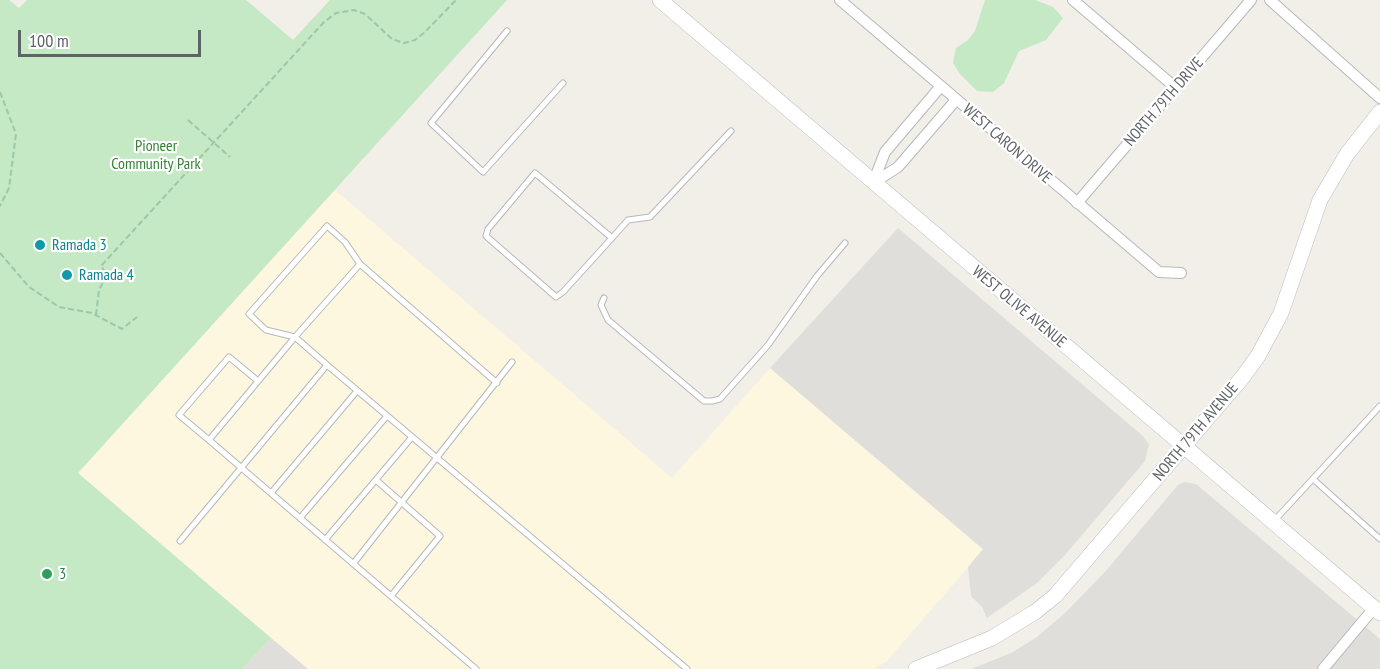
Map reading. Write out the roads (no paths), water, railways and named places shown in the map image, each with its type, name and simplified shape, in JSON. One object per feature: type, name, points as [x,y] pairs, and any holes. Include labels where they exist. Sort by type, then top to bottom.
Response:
[{"type":"main road","name":"WEST OLIVE AVENUE","points":[[660,0],[1377,611]]},
{"type":"main road","name":"NORTH 79TH AVENUE","points":[[916,669],[992,638],[1035,612],[1055,596],[1184,447],[1258,356],[1281,313],[1320,200],[1347,154],[1380,112]]},
{"type":"street","name":"WEST CARON DRIVE","points":[[840,0],[1159,272],[1181,273]]},
{"type":"street","points":[[1073,0],[1176,88]]},
{"type":"street","name":"NORTH 79TH DRIVE","points":[[1077,203],[1251,0]]},
{"type":"street","points":[[1270,0],[1380,98]]},
{"type":"street","points":[[873,183],[885,152],[941,86]]},
{"type":"street","points":[[873,183],[898,167],[956,100]]},
{"type":"street","points":[[1323,669],[1377,611]]},
{"type":"lane","points":[[507,31],[431,123],[483,172],[564,84]]},
{"type":"lane","points":[[612,238],[535,173],[488,229],[486,236],[556,297],[612,238],[628,220],[650,217],[731,131]]},
{"type":"lane","points":[[496,383],[360,264],[345,242],[327,226],[249,314],[266,330],[295,337],[687,669]]},
{"type":"lane","points":[[604,298],[601,305],[609,320],[704,401],[712,401],[720,399],[768,345],[817,276],[845,243]]},
{"type":"lane","points":[[208,440],[360,264]]},
{"type":"lane","points":[[258,381],[229,357],[179,415],[476,669]]},
{"type":"lane","points":[[353,564],[403,504],[435,457],[512,362]]},
{"type":"lane","points":[[180,541],[327,365]]},
{"type":"lane","points":[[271,493],[357,391]]},
{"type":"lane","points":[[1273,523],[1380,406]]},
{"type":"lane","points":[[300,518],[387,416]]},
{"type":"lane","points":[[325,540],[412,437]]},
{"type":"lane","points":[[1313,479],[1380,538]]},
{"type":"lane","points":[[376,480],[440,536],[391,596]]},
{"type":"place","name":"Ramada 3","points":[[40,245]]},
{"type":"place","name":"Ramada 4","points":[[67,275]]},
{"type":"place","name":"3","points":[[47,574]]},
{"type":"park label","name":"Pioneer Community Park","points":[[156,155]]}]
